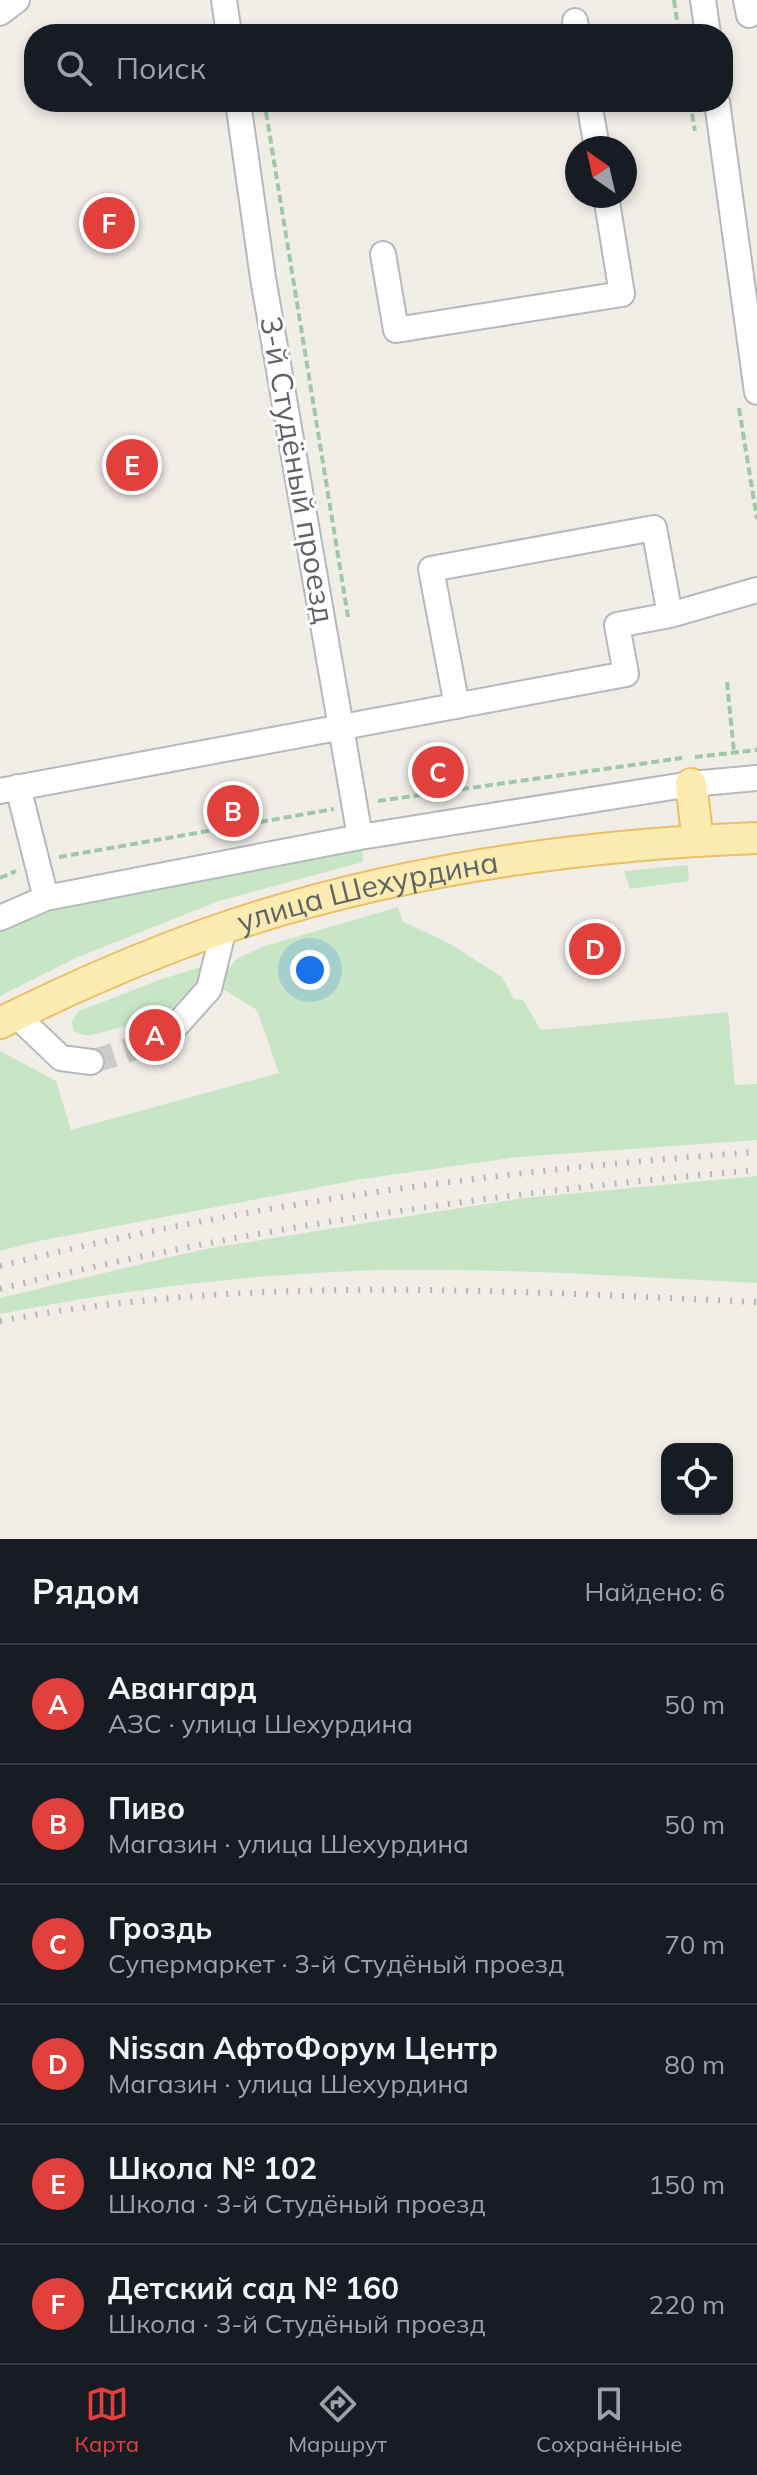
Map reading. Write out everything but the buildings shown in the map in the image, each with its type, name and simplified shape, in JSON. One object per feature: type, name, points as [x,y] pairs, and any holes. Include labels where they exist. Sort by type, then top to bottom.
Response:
[{"type":"main road","points":[[691,784],[698,841]]},
{"type":"main road","name":"улица Шехурдина","points":[[8,1019],[94,978],[224,928],[395,881],[550,855],[757,838]]},
{"type":"street","points":[[0,13],[17,0]]},
{"type":"street","points":[[224,0],[228,24]]},
{"type":"street","points":[[703,0],[707,24]]},
{"type":"street","name":"3-й Студёный проезд","points":[[239,112],[263,278],[360,837]]},
{"type":"street","points":[[591,112],[595,136]]},
{"type":"street","points":[[718,112],[757,392]]},
{"type":"street","points":[[383,254],[396,330],[622,294],[608,208]]},
{"type":"street","points":[[457,706],[431,569],[654,528],[670,615]]},
{"type":"street","points":[[46,898],[38,861],[9,789],[626,674],[617,625],[670,615],[757,590]]},
{"type":"street","points":[[0,918],[46,898],[360,837],[691,784],[757,778]]},
{"type":"street","points":[[155,1042],[166,1037],[209,989],[224,928]]},
{"type":"street","points":[[8,1019],[61,1058],[91,1062]]},
{"type":"path","points":[[674,0],[678,24]]},
{"type":"path","points":[[266,112],[350,630]]},
{"type":"path","points":[[727,682],[734,752]]},
{"type":"path","points":[[0,878],[38,861],[356,804],[633,764],[757,750]]},
{"type":"green space","points":[[362,849],[363,862],[219,901],[76,958],[0,996],[0,931],[49,912]]},
{"type":"green space","points":[[688,865],[689,881],[630,889],[624,871]]},
{"type":"green space","points":[[398,907],[403,922],[447,942],[502,977],[514,999],[523,1000],[541,1030],[728,1012],[735,1085],[757,1084],[757,1140],[518,1157],[362,1179],[0,1251],[0,1051],[56,1081],[71,1130],[279,1073],[257,1010],[221,988],[219,982],[236,959],[265,946]]},
{"type":"green space","points":[[204,966],[188,993],[167,1010],[98,1033],[86,1035],[73,1030],[72,1021],[79,1011]]},
{"type":"green space","points":[[757,1176],[757,1283],[479,1270],[386,1270],[192,1284],[0,1314],[0,1298],[200,1250],[525,1198]]},
{"type":"tunnel","points":[[91,1062],[155,1042]]},
{"type":"railway","points":[[0,1266],[187,1224],[376,1192],[661,1159],[757,1152]]},
{"type":"railway","points":[[0,1289],[187,1247],[376,1214],[566,1189],[757,1170]]},
{"type":"railway","points":[[0,1321],[94,1306],[283,1291],[472,1291],[757,1302]]},
{"type":"place","name":"Детский сад № 160","points":[[109,223]]},
{"type":"place","name":"Школа № 102","points":[[132,465]]},
{"type":"place","name":"Гроздь","points":[[438,772]]},
{"type":"place","name":"Пиво","points":[[233,811]]},
{"type":"place","name":"Nissan АфтоФорум Центр","points":[[595,949]]},
{"type":"place","name":"Авангард","points":[[155,1035]]}]
